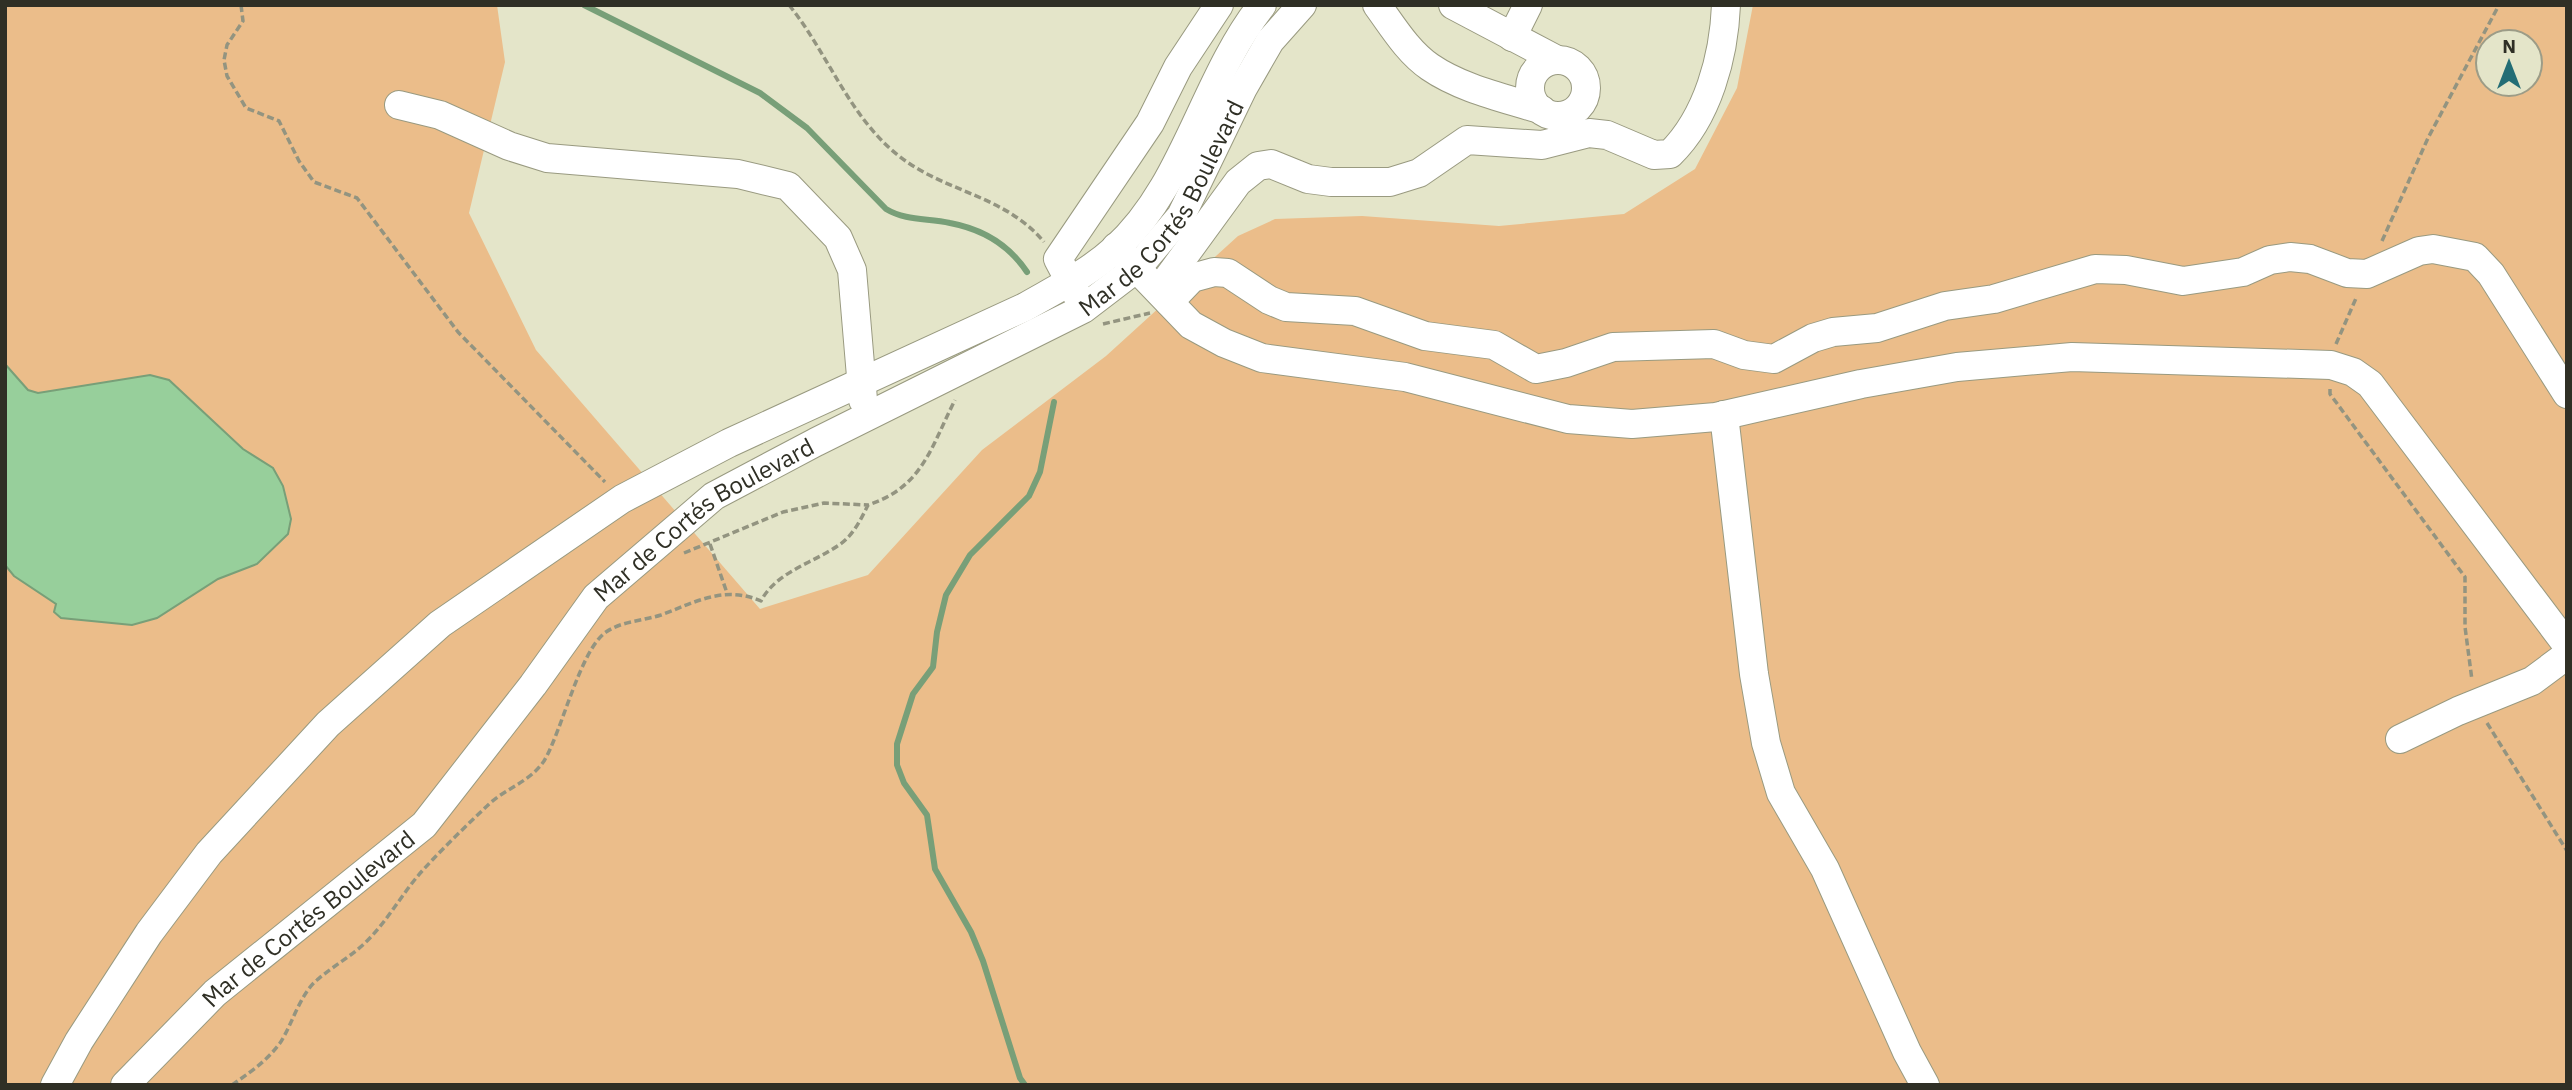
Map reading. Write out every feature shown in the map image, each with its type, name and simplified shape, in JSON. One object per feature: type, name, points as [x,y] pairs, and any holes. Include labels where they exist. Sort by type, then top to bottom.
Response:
[{"type":"street","points":[[55,1085],[79,1041],[149,933],[209,853],[291,760],[440,624],[622,499],[729,443],[1025,307],[1064,270],[1150,123],[1178,67],[1219,5]]},
{"type":"street","points":[[1064,270],[1116,247],[1145,216],[1167,181],[1221,67],[1262,5]]},
{"type":"street","name":"Mar de Cortés Boulevard","points":[[125,1085],[215,993],[424,825],[533,685],[596,597],[714,496],[866,416],[1083,309],[1138,267],[1181,216],[1243,88],[1270,41],[1302,5]]},
{"type":"street","points":[[1377,5],[1411,50],[1430,67],[1479,89],[1558,116],[1575,110],[1586,88],[1580,71],[1566,61],[1557,60],[1453,5]]},
{"type":"street","points":[[1512,37],[1528,5]]},
{"type":"street","points":[[1164,296],[1238,182],[1258,166],[1271,164],[1308,179],[1331,182],[1390,182],[1419,173],[1467,140],[1542,145],[1589,133],[1607,135],[1654,155],[1670,154],[1690,129],[1711,85],[1723,51],[1726,5]]},
{"type":"street","points":[[1479,89],[1513,84],[1532,77],[1541,66],[1557,60]]},
{"type":"street","points":[[1532,77],[1531,97],[1542,110]]},
{"type":"street","points":[[399,105],[440,115],[509,146],[547,158],[738,174],[788,186],[838,238],[852,270],[860,383],[866,416]]},
{"type":"street","points":[[1116,247],[1191,325],[1224,344],[1262,358],[1405,377],[1568,419],[1632,424],[1724,415],[1888,379],[1957,368],[2071,357],[2332,365],[2353,372],[2370,384],[2565,645],[2522,667],[2515,687],[2400,739]]},
{"type":"street","points":[[1164,296],[1192,278],[1214,272],[1228,273],[1269,300],[1286,307],[1355,311],[1425,335],[1494,345],[1526,365],[1546,368],[1613,347],[1714,344],[1744,355],[1774,359],[1813,338],[1833,332],[1877,328],[1945,306],[1994,299],[2095,269],[2126,270],[2196,281],[2243,272],[2270,260],[2290,257],[2310,259],[2347,273],[2367,274],[2419,251],[2432,249],[2474,257],[2491,274],[2567,394]]},
{"type":"street","points":[[1064,270],[1083,309]]},
{"type":"street","points":[[1724,415],[1754,674],[1766,743],[1777,781],[1781,793],[1825,869],[1907,1052],[1925,1085]]},
{"type":"path","points":[[241,5],[243,20],[227,46],[224,60],[230,86],[246,108],[279,121],[299,161],[314,181],[357,198],[458,332],[622,499]]},
{"type":"path","points":[[789,5],[861,116],[895,153],[923,171],[1012,211],[1028,223],[1064,270]]},
{"type":"path","points":[[655,544],[665,553],[690,553],[783,512],[842,502],[868,505],[898,493],[916,476],[961,391]]},
{"type":"path","points":[[232,1085],[267,1058],[279,1044],[315,981],[366,942],[391,915],[421,872],[495,799],[532,776],[545,759],[590,654],[604,633],[628,622],[660,615],[686,602],[727,593],[746,595],[761,601],[768,587],[840,544],[858,525],[868,505]]},
{"type":"path","points":[[710,544],[727,593]]},
{"type":"shaded area","points":[[5,5],[497,5],[505,62],[469,213],[536,350],[760,609],[868,575],[982,450],[1106,356],[1238,236],[1275,219],[1362,216],[1499,226],[1624,214],[1695,169],[1737,88],[1753,5],[2567,5],[2567,1085],[5,1085]]},
{"type":"shaded area","points":[[5,364],[28,390],[38,393],[150,375],[169,380],[243,449],[273,468],[283,486],[291,519],[288,534],[257,564],[218,579],[157,618],[132,625],[61,618],[54,612],[56,604],[14,576],[5,565]]},
{"type":"waterway","points":[[584,5],[760,93],[807,128],[886,209],[909,217],[973,229],[1003,246],[1027,272]]},
{"type":"waterway","points":[[1025,1085],[1020,1078],[983,961],[971,932],[935,869],[927,815],[904,783],[897,765],[897,744],[913,694],[933,667],[937,632],[946,595],[970,555],[1029,496],[1040,472],[1054,402]]}]
